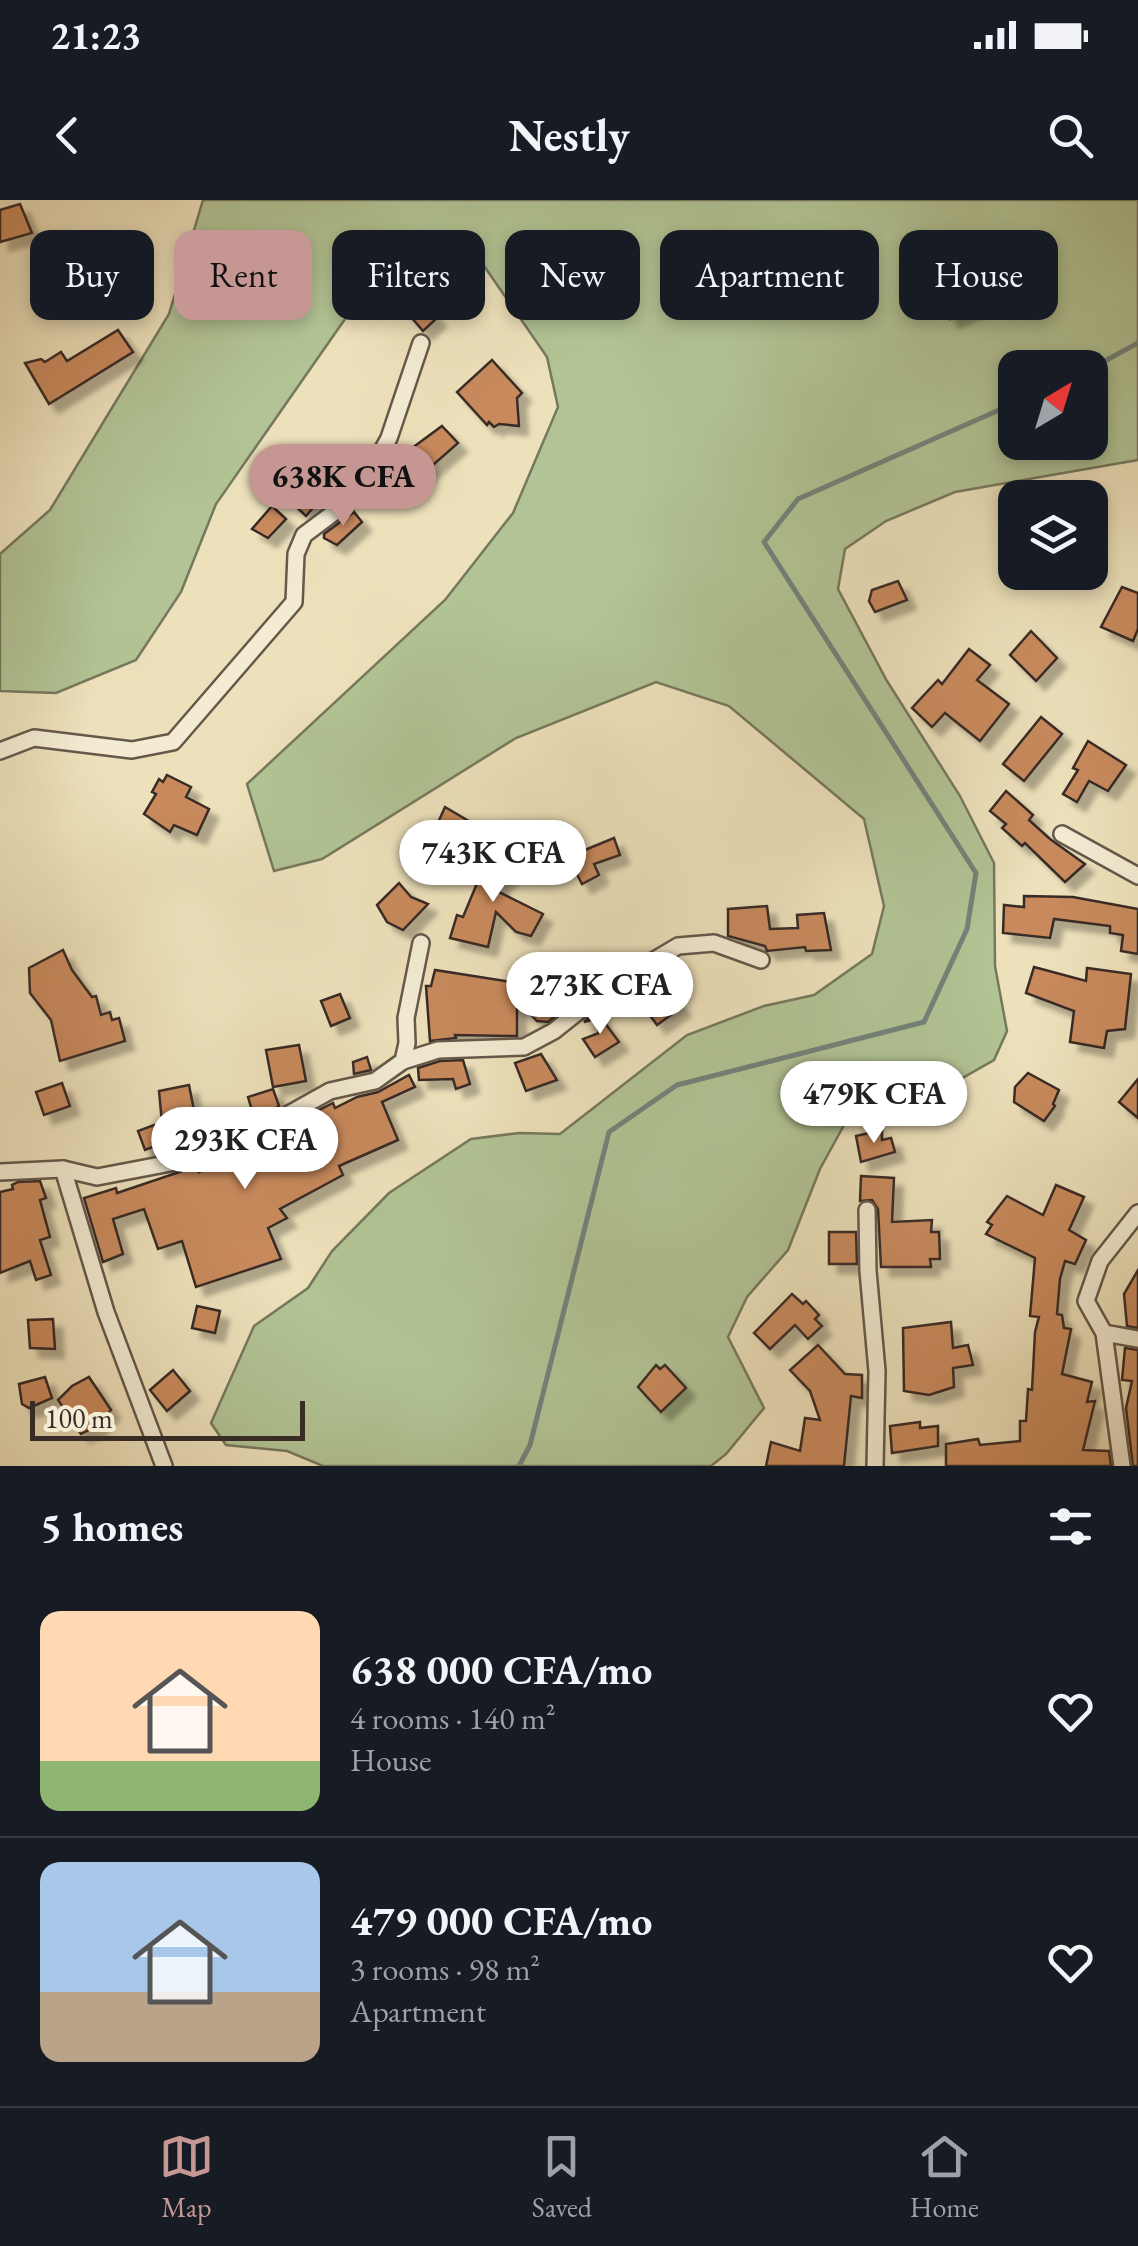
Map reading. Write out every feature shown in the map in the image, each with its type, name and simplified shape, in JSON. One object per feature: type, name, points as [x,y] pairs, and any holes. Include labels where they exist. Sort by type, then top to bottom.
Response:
[{"type":"street","points":[[0,751],[34,738],[132,750],[173,742],[294,602],[296,554],[304,535],[348,502],[368,478],[389,438],[421,343]]},
{"type":"street","points":[[1062,834],[1138,876]]},
{"type":"street","points":[[402,1061],[407,1043],[406,1018],[422,943]]},
{"type":"street","points":[[0,1172],[63,1169],[97,1177],[176,1162],[262,1128],[330,1091],[375,1081],[402,1061],[438,1050],[524,1047],[554,1031],[625,977],[678,946],[714,944],[760,960]]},
{"type":"street","points":[[63,1169],[106,1312],[164,1466]]},
{"type":"street","points":[[867,1210],[877,1370],[874,1466]]},
{"type":"street","points":[[1122,1466],[1104,1333],[1086,1301],[1100,1260],[1138,1212]]},
{"type":"street","points":[[1104,1333],[1138,1339]]},
{"type":"green space","points":[[203,200],[1138,200],[1138,460],[1024,480],[998,480],[998,484],[955,492],[886,521],[845,549],[838,589],[887,681],[960,796],[994,863],[995,966],[1007,1031],[994,1060],[950,1085],[887,1094],[849,1116],[820,1169],[788,1250],[747,1297],[728,1337],[764,1408],[711,1466],[323,1466],[287,1451],[226,1445],[211,1423],[254,1326],[308,1288],[332,1251],[389,1193],[471,1139],[519,1133],[560,1134],[687,1035],[764,1006],[814,995],[872,954],[884,906],[864,819],[729,706],[656,682],[516,738],[322,859],[274,871],[247,784],[445,600],[513,513],[558,407],[547,357],[521,320],[640,320],[640,230],[505,230],[505,296],[485,267],[485,230],[332,230],[332,320],[344,320],[216,504],[181,592],[136,660],[56,693],[0,691],[0,554],[50,510],[169,314],[174,297],[174,320],[312,320],[312,230],[194,230]]},
{"type":"building","points":[[20,204],[30,234],[0,242],[0,210]]},
{"type":"building","points":[[414,320],[435,320],[423,331]]},
{"type":"building","points":[[118,330],[133,352],[49,404],[25,363],[41,359],[45,362],[61,352],[67,361]]},
{"type":"building","points":[[492,360],[522,393],[517,398],[519,426],[494,427],[489,422],[487,425],[457,392]]},
{"type":"building","points":[[442,426],[458,443],[407,488],[393,462]]},
{"type":"building","points":[[308,480],[324,495],[306,516],[289,500]]},
{"type":"building","points":[[272,506],[286,519],[268,538],[252,529]]},
{"type":"building","points":[[354,512],[362,522],[337,545],[324,538],[324,534]]},
{"type":"building","points":[[898,581],[907,600],[875,612],[869,601],[872,590]]},
{"type":"building","points":[[1122,587],[1138,593],[1138,629],[1133,641],[1101,627]]},
{"type":"building","points":[[1031,631],[1057,658],[1036,681],[1010,655]]},
{"type":"building","points":[[969,649],[990,665],[977,680],[1009,704],[980,741],[945,713],[932,727],[912,708],[938,680],[942,684]]},
{"type":"building","points":[[1041,717],[1062,734],[1024,781],[1003,764]]},
{"type":"building","points":[[1088,741],[1126,765],[1108,791],[1089,781],[1077,802],[1063,794],[1078,770],[1073,768]]},
{"type":"building","points":[[167,775],[191,787],[186,797],[209,809],[197,835],[174,825],[170,832],[144,814],[156,794],[152,792],[159,779],[163,782]]},
{"type":"building","points":[[1006,791],[1033,815],[1029,820],[1085,864],[1065,882],[1025,843],[1022,846],[1002,828],[1006,824],[990,811]]},
{"type":"building","points":[[445,807],[472,823],[457,850],[432,836]]},
{"type":"building","points":[[614,838],[620,855],[594,864],[599,875],[582,884],[568,857]]},
{"type":"building","points":[[496,847],[518,864],[495,890],[543,914],[531,936],[516,932],[496,912],[488,947],[450,938],[457,915],[463,917],[478,881],[473,874]]},
{"type":"building","points":[[399,883],[411,897],[428,904],[403,930],[387,922],[377,905]]},
{"type":"building","points":[[1024,896],[1073,897],[1138,909],[1138,954],[1121,951],[1123,935],[1110,933],[1110,926],[1054,919],[1050,938],[1003,933],[1004,905],[1024,907]]},
{"type":"building","points":[[767,906],[770,929],[798,928],[797,915],[824,913],[831,950],[806,951],[805,947],[767,951],[765,946],[728,936],[728,909]]},
{"type":"building","points":[[63,950],[72,970],[92,997],[96,996],[101,1015],[110,1012],[112,1020],[119,1018],[125,1041],[60,1061],[51,1020],[30,993],[29,968]]},
{"type":"building","points":[[540,956],[554,985],[574,1001],[548,1022],[537,1021],[517,1000],[517,1036],[455,1035],[456,1038],[430,1041],[426,986],[431,986],[435,970],[511,982],[518,970],[522,972]]},
{"type":"building","points":[[1034,967],[1086,981],[1087,968],[1131,974],[1125,1029],[1107,1031],[1104,1048],[1070,1042],[1074,1011],[1026,993]]},
{"type":"building","points":[[660,970],[668,981],[663,984],[682,1007],[657,1025],[639,1000],[633,1004],[625,990]]},
{"type":"building","points":[[340,994],[350,1018],[331,1026],[321,1001]]},
{"type":"building","points":[[596,1011],[619,1042],[595,1057],[583,1039],[599,1033],[595,1019],[584,1022],[594,1017]]},
{"type":"building","points":[[299,1045],[306,1081],[273,1087],[266,1050]]},
{"type":"building","points":[[541,1054],[557,1080],[526,1091],[515,1063]]},
{"type":"building","points":[[367,1057],[371,1070],[354,1074],[353,1062]]},
{"type":"building","points":[[463,1060],[470,1084],[456,1089],[453,1079],[419,1080],[418,1068],[440,1061]]},
{"type":"building","points":[[1028,1073],[1059,1090],[1055,1106],[1044,1121],[1014,1102],[1015,1087]]},
{"type":"building","points":[[409,1075],[415,1087],[382,1102],[398,1140],[339,1166],[343,1175],[280,1209],[287,1218],[268,1228],[281,1259],[196,1287],[182,1241],[158,1249],[144,1209],[113,1219],[123,1254],[103,1262],[84,1198],[116,1188],[117,1193],[197,1166],[199,1172],[258,1146],[261,1153],[291,1140],[295,1151],[323,1138],[313,1113],[333,1103],[335,1108],[378,1092]]},
{"type":"building","points":[[1138,1079],[1138,1118],[1119,1102]]},
{"type":"building","points":[[62,1083],[70,1106],[44,1115],[36,1092]]},
{"type":"building","points":[[189,1085],[195,1115],[162,1123],[159,1091]]},
{"type":"building","points":[[273,1089],[279,1106],[255,1120],[248,1097]]},
{"type":"building","points":[[154,1125],[161,1144],[145,1150],[138,1131]]},
{"type":"building","points":[[882,1130],[882,1140],[891,1138],[895,1152],[861,1162],[856,1136]]},
{"type":"building","points":[[861,1176],[894,1178],[892,1222],[932,1220],[931,1232],[939,1232],[940,1259],[930,1259],[931,1267],[881,1267],[878,1209],[872,1200],[860,1201]]},
{"type":"building","points":[[40,1181],[46,1198],[40,1200],[50,1237],[40,1240],[51,1275],[36,1280],[30,1261],[0,1273],[0,1192],[13,1189],[12,1185],[18,1182]]},
{"type":"building","points":[[1056,1185],[1084,1197],[1069,1230],[1086,1240],[1075,1264],[1065,1261],[1060,1279],[1057,1314],[1062,1315],[1064,1328],[1071,1329],[1062,1374],[1092,1382],[1087,1402],[1095,1401],[1083,1450],[1109,1451],[1111,1466],[946,1466],[946,1444],[978,1439],[980,1445],[1020,1441],[1020,1421],[1026,1421],[1028,1389],[1032,1390],[1039,1317],[1030,1316],[1035,1258],[986,1234],[992,1225],[987,1222],[1007,1196],[1043,1215]]},
{"type":"building","points":[[829,1232],[856,1232],[857,1264],[829,1264]]},
{"type":"building","points":[[1138,1270],[1138,1328],[1127,1326],[1124,1294]]},
{"type":"building","points":[[792,1294],[803,1304],[806,1301],[819,1315],[815,1319],[822,1326],[808,1339],[795,1325],[770,1349],[754,1333]]},
{"type":"building","points":[[197,1306],[220,1311],[215,1333],[192,1328]]},
{"type":"building","points":[[53,1319],[55,1349],[30,1348],[28,1320]]},
{"type":"building","points":[[951,1322],[953,1348],[968,1345],[973,1365],[953,1368],[954,1387],[929,1395],[904,1391],[903,1328]]},
{"type":"building","points":[[818,1345],[845,1374],[862,1375],[862,1398],[851,1396],[844,1466],[766,1466],[771,1442],[800,1451],[805,1418],[820,1420],[810,1391],[790,1370]]},
{"type":"building","points":[[1125,1348],[1138,1350],[1138,1466],[1133,1466],[1126,1408],[1132,1381],[1122,1380]]},
{"type":"building","points":[[656,1365],[660,1369],[665,1365],[686,1388],[661,1412],[638,1387]]},
{"type":"building","points":[[173,1370],[190,1391],[167,1411],[150,1390]]},
{"type":"building","points":[[45,1377],[52,1398],[29,1408],[22,1404],[19,1384]]},
{"type":"building","points":[[89,1377],[111,1410],[97,1426],[81,1434],[58,1400]]},
{"type":"building","points":[[920,1422],[920,1428],[938,1426],[938,1446],[892,1453],[890,1426]]},
{"type":"waterway","points":[[1108,359],[1138,343]]},
{"type":"waterway","points":[[519,1466],[530,1445],[609,1132],[677,1085],[924,1022],[967,929],[976,873],[764,542],[798,499],[998,411]]}]
